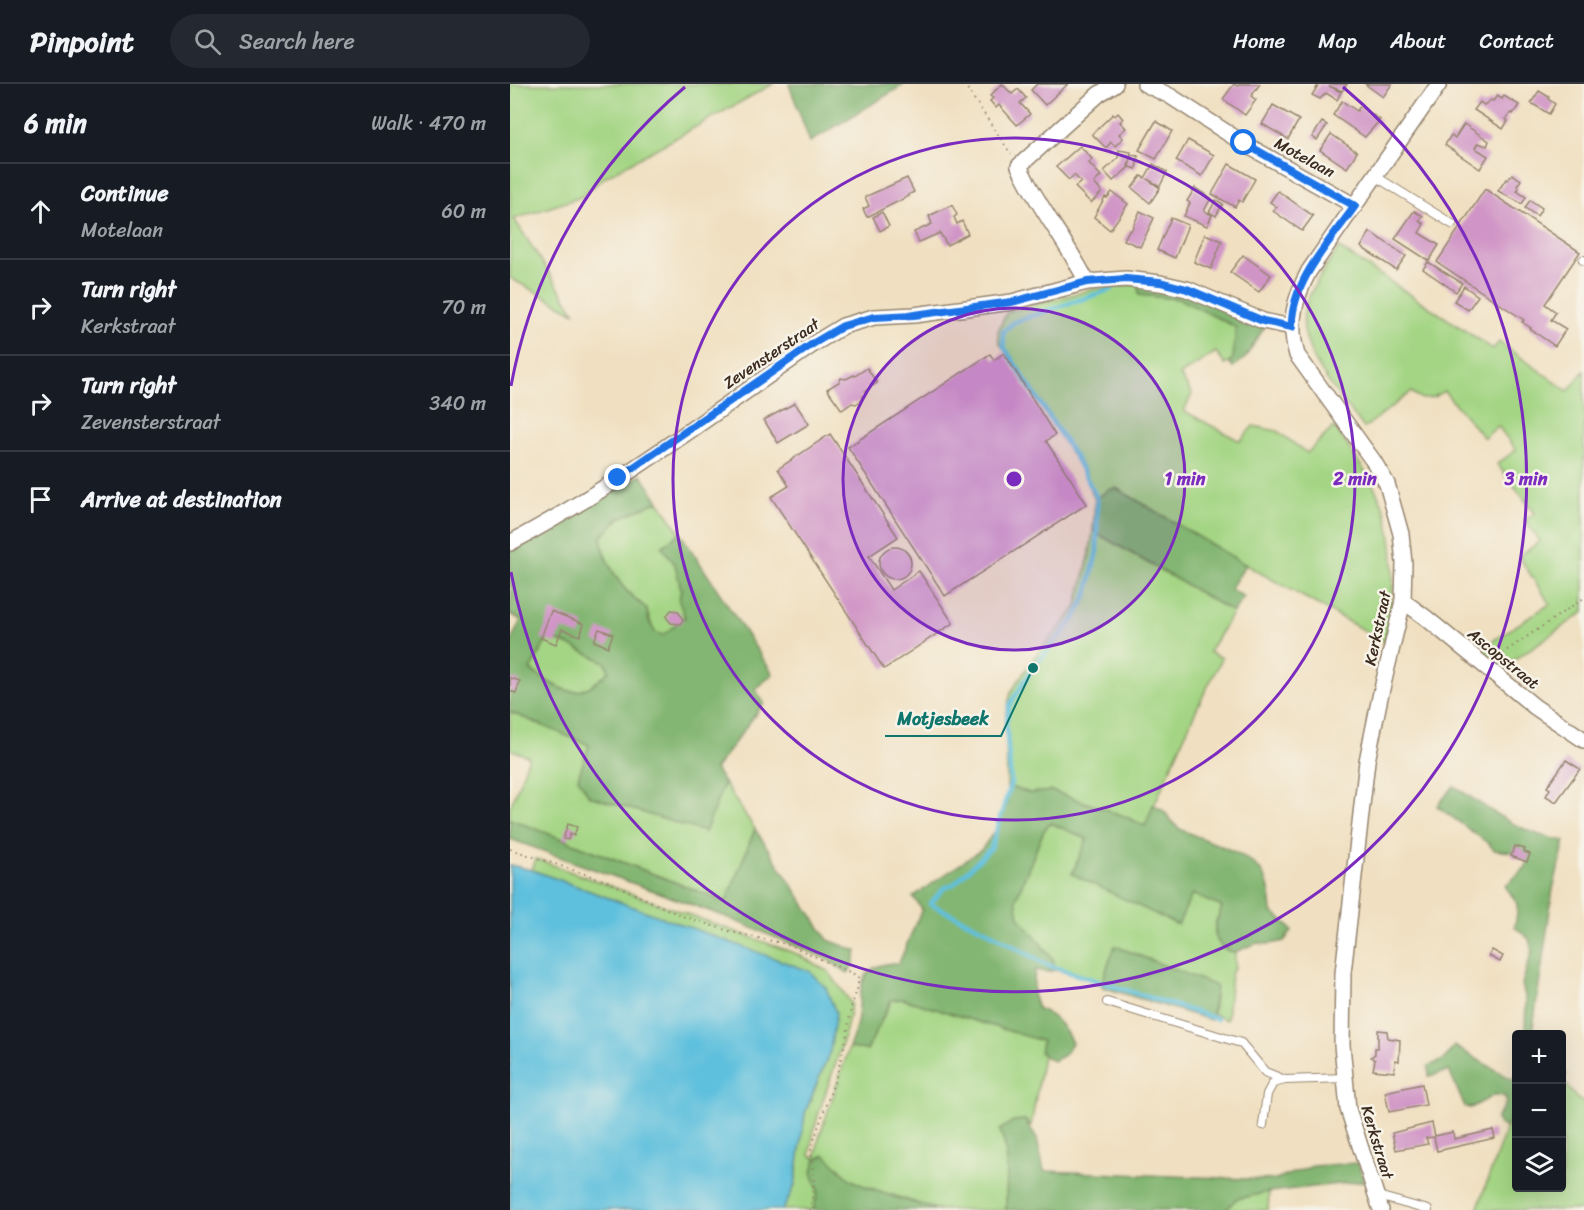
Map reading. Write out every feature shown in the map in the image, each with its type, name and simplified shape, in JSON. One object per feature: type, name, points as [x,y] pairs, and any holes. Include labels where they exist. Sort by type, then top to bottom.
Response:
[{"type":"street","points":[[1087,282],[1028,185],[1019,166],[1099,94],[1115,84]]},
{"type":"street","name":"Motelaan","points":[[1145,84],[1170,96],[1244,143],[1355,206]]},
{"type":"street","name":"Kerkstraat","points":[[1378,1203],[1348,1109],[1342,1045],[1343,973],[1367,761],[1403,601],[1404,563],[1401,534],[1387,484],[1374,462],[1297,355],[1292,327],[1293,309],[1309,271],[1438,84]]},
{"type":"street","name":"Zevensterstraat","points":[[510,543],[614,480],[814,343],[843,326],[874,317],[914,315],[1012,302],[1087,282],[1126,279],[1160,282],[1187,289],[1263,321],[1292,327]]},
{"type":"street","name":"Ascopstraat","points":[[1403,601],[1535,707],[1584,740]]},
{"type":"lane","points":[[1375,176],[1452,224]]},
{"type":"lane","points":[[1107,1002],[1241,1043],[1265,1072],[1284,1080]]},
{"type":"lane","points":[[1263,1125],[1267,1095],[1274,1083],[1284,1080],[1345,1078]]},
{"type":"lane","points":[[1378,1203],[1428,1210]]},
{"type":"path","points":[[964,84],[1019,166]]},
{"type":"path","points":[[1487,668],[1500,655],[1584,598]]},
{"type":"path","points":[[510,849],[609,882],[682,916],[732,932],[790,945],[858,976],[858,987],[851,1007],[847,1035],[837,1074],[811,1148],[814,1183],[810,1210]]},
{"type":"green space","points":[[510,84],[773,84],[605,177],[581,197],[514,219],[575,313],[510,278]]},
{"type":"green space","points":[[789,84],[905,84],[810,142]]},
{"type":"green space","points":[[1339,248],[1493,349],[1499,342],[1568,391],[1584,371],[1584,612],[1499,670],[1478,650],[1550,604],[1519,557],[1540,541],[1525,521],[1535,513],[1497,464],[1516,450],[1498,426],[1484,438],[1444,391],[1434,397],[1422,399],[1411,392],[1364,428],[1319,368],[1310,351],[1305,333],[1304,316],[1308,299],[1318,279]]},
{"type":"green space","points":[[1138,284],[1139,295],[1180,299],[1236,327],[1233,359],[1225,365],[1216,352],[1180,375],[1192,394],[1184,411],[1240,441],[1253,426],[1277,431],[1307,453],[1334,427],[1353,454],[1381,501],[1390,534],[1393,590],[1385,642],[1246,565],[1116,488],[1108,490],[1095,500],[1081,469],[999,342],[998,331],[1007,312],[1094,289]]},
{"type":"green space","points":[[1138,284],[1171,288],[1265,326],[1245,358],[1233,367],[1229,362],[1233,359],[1236,327],[1180,299],[1139,295]]},
{"type":"green space","points":[[641,475],[659,501],[620,518],[601,537],[606,558],[616,577],[629,594],[646,608],[655,632],[663,635],[685,617],[679,601],[681,589],[675,564],[662,547],[680,533],[773,674],[755,689],[764,703],[715,769],[724,783],[705,832],[589,796],[578,778],[589,745],[510,712],[510,643],[521,620],[510,614],[512,587],[510,586],[510,551]],"holes":[[[548,638],[567,644],[605,662],[609,671],[588,688],[571,691],[562,689],[530,670]]]},
{"type":"green space","points":[[1116,488],[1246,565],[1230,589],[1244,597],[1233,612],[1093,531],[1095,500],[1108,490]]},
{"type":"green space","points":[[659,501],[680,533],[662,547],[675,564],[681,589],[679,601],[685,616],[663,636],[654,632],[646,608],[622,587],[603,553],[601,537],[620,518]]},
{"type":"green space","points":[[1093,531],[1233,612],[1209,652],[1222,658],[1197,708],[1145,826],[1124,816],[1052,791],[1030,793],[1007,786],[1006,714],[1011,692],[1033,659],[1076,608]]},
{"type":"green space","points":[[548,638],[567,644],[605,662],[609,671],[588,688],[579,691],[562,689],[530,670]]},
{"type":"green space","points":[[510,712],[590,745],[578,778],[705,832],[724,783],[755,829],[727,902],[510,819],[510,808],[529,757],[510,749]]},
{"type":"green space","points":[[1007,786],[1030,793],[1052,791],[1124,816],[1145,826],[1153,805],[1159,807],[1180,829],[1238,854],[1258,868],[1268,885],[1272,912],[1292,931],[1284,941],[1269,944],[1257,943],[1235,952],[1228,951],[1216,938],[1215,926],[1222,907],[1192,894],[1178,925],[1072,874],[1087,839],[1051,823],[1044,830],[1016,899],[1019,917],[1053,959],[1055,970],[1046,972],[1035,970],[1033,994],[1038,1009],[1054,1018],[1069,1037],[1072,1043],[1064,1055],[1053,1061],[1040,1053],[1042,1041],[903,999],[891,1000],[867,1050],[849,1048],[857,1025],[860,995],[865,978],[876,967],[899,963],[922,909],[913,897],[982,849],[996,829],[1007,803]]},
{"type":"green space","points":[[1454,786],[1520,827],[1549,838],[1565,841],[1553,889],[1533,1030],[1525,1030],[1526,1001],[1522,984],[1532,951],[1529,939],[1515,927],[1517,905],[1505,886],[1526,867],[1527,858],[1512,852],[1494,850],[1437,806]]},
{"type":"green space","points":[[510,819],[726,902],[755,829],[828,940],[857,951],[853,966],[848,973],[825,958],[726,917],[510,839]]},
{"type":"green space","points":[[1051,823],[1087,839],[1072,874],[1178,924],[1192,894],[1222,907],[1215,924],[1215,936],[1222,947],[1235,952],[1235,968],[1231,973],[1227,1020],[1213,1014],[1216,986],[1115,946],[1102,982],[1055,970],[1053,959],[1018,917],[1016,899],[1044,830]]},
{"type":"green space","points":[[536,859],[797,954],[829,972],[851,1003],[843,1042],[813,1136],[810,1155],[815,1158],[819,1138],[849,1048],[867,1050],[892,1000],[903,999],[1043,1041],[1040,1053],[1043,1055],[1031,1126],[1025,1120],[1013,1121],[1000,1130],[1006,1149],[1006,1210],[938,1210],[862,1185],[848,1178],[839,1167],[813,1172],[818,1191],[813,1210],[783,1210],[795,1185],[805,1113],[830,1051],[808,971],[532,870]]},
{"type":"green space","points":[[1115,946],[1216,986],[1211,1020],[1102,987]]},
{"type":"green space","points":[[1454,1046],[1512,1079],[1512,1113],[1507,1128],[1499,1124],[1496,1119],[1507,1101],[1504,1096],[1494,1095],[1471,1108],[1465,1107],[1449,1071],[1429,1076],[1428,1066],[1444,1060]]},
{"type":"green space","points":[[1566,1084],[1576,1098],[1584,1103],[1584,1210],[1477,1210],[1512,1112],[1512,1192],[1566,1192]]},
{"type":"green space","points":[[1025,1120],[1037,1139],[1044,1171],[1273,1180],[1313,1166],[1358,1163],[1364,1181],[1269,1192],[1236,1199],[1226,1210],[1006,1210],[1006,1149],[1000,1130],[1013,1121]]},
{"type":"green space","points":[[825,1155],[856,1183],[938,1210],[813,1210],[818,1191],[812,1172],[816,1159]]},
{"type":"green space","points":[[1269,1192],[1268,1210],[1226,1210],[1235,1199]]},
{"type":"water","points":[[510,865],[532,870],[809,971],[826,988],[836,1013],[830,1051],[805,1113],[795,1185],[783,1210],[510,1210]]},
{"type":"building","points":[[1002,84],[1012,94],[1018,89],[1026,98],[1020,103],[1030,114],[1017,125],[999,105],[996,108],[990,101],[993,98],[990,96]]},
{"type":"building","points":[[1037,84],[1068,84],[1045,105],[1031,90]]},
{"type":"building","points":[[1234,84],[1238,86],[1240,84],[1260,84],[1251,96],[1256,100],[1245,115],[1223,99]]},
{"type":"building","points":[[1319,84],[1347,84],[1342,91],[1329,86],[1341,92],[1337,100],[1326,93],[1320,99],[1312,95]]},
{"type":"building","points":[[1365,84],[1392,84],[1383,97]]},
{"type":"building","points":[[1539,91],[1555,104],[1549,114],[1531,103]]},
{"type":"building","points":[[1497,96],[1502,99],[1504,96],[1519,105],[1506,119],[1508,121],[1503,129],[1474,110],[1480,102],[1484,105],[1493,101]]},
{"type":"building","points":[[1342,101],[1357,111],[1360,106],[1380,120],[1365,137],[1333,115]]},
{"type":"building","points":[[1273,105],[1299,120],[1288,139],[1262,124]]},
{"type":"building","points":[[1118,113],[1123,119],[1120,122],[1126,128],[1119,134],[1123,138],[1115,146],[1111,142],[1106,148],[1092,134],[1113,114],[1115,116]]},
{"type":"building","points":[[1156,121],[1172,131],[1156,159],[1139,150]]},
{"type":"building","points":[[1322,122],[1327,125],[1317,140],[1312,137]]},
{"type":"building","points":[[1464,124],[1489,141],[1487,146],[1478,143],[1475,148],[1488,156],[1480,169],[1445,145],[1451,135],[1455,138]]},
{"type":"building","points":[[1331,134],[1357,152],[1347,168],[1320,150]]},
{"type":"building","points":[[1188,140],[1214,155],[1202,176],[1176,161]]},
{"type":"building","points":[[1080,146],[1092,159],[1089,163],[1101,176],[1094,183],[1102,192],[1091,203],[1075,187],[1081,182],[1074,175],[1069,180],[1056,167]]},
{"type":"building","points":[[1119,150],[1131,152],[1128,168],[1113,181],[1104,171],[1118,158]]},
{"type":"building","points":[[1131,155],[1138,156],[1136,169],[1129,167]]},
{"type":"building","points":[[1153,164],[1167,172],[1160,186],[1147,179],[1160,188],[1150,203],[1132,188],[1141,176],[1145,178]]},
{"type":"building","points":[[1229,164],[1255,179],[1242,202],[1239,200],[1235,207],[1212,194]]},
{"type":"building","points":[[1512,174],[1521,180],[1517,191],[1526,197],[1522,204],[1498,191]]},
{"type":"building","points":[[907,178],[914,192],[867,217],[863,209],[869,206],[865,197]]},
{"type":"building","points":[[1195,188],[1211,198],[1204,211],[1212,215],[1207,226],[1184,216],[1190,203],[1187,201]]},
{"type":"building","points":[[1485,189],[1580,252],[1545,304],[1556,312],[1551,320],[1566,329],[1555,346],[1530,329],[1522,322],[1524,320],[1437,262]]},
{"type":"building","points":[[1278,191],[1313,216],[1302,231],[1273,211],[1277,207],[1270,202]]},
{"type":"building","points":[[1112,192],[1128,204],[1110,230],[1094,217],[1105,197],[1107,198]]},
{"type":"building","points":[[1216,200],[1223,204],[1216,216],[1209,212]]},
{"type":"building","points":[[1530,200],[1542,208],[1537,216],[1525,208]]},
{"type":"building","points":[[952,205],[957,215],[954,217],[957,224],[962,221],[968,234],[947,245],[940,233],[919,242],[914,232],[932,224],[929,216]]},
{"type":"building","points":[[1140,211],[1154,218],[1140,247],[1124,240]]},
{"type":"building","points":[[1414,211],[1423,216],[1419,221],[1424,224],[1419,233],[1439,245],[1429,261],[1395,239]]},
{"type":"building","points":[[882,212],[889,226],[880,231],[873,217]]},
{"type":"building","points":[[1171,218],[1188,225],[1175,258],[1157,250]]},
{"type":"building","points":[[1370,232],[1406,256],[1396,270],[1361,247]]},
{"type":"building","points":[[1205,234],[1222,241],[1211,269],[1194,262]]},
{"type":"building","points":[[1243,255],[1271,275],[1259,292],[1230,272]]},
{"type":"building","points":[[1428,262],[1462,283],[1456,292],[1423,269]]},
{"type":"building","points":[[1464,286],[1478,296],[1468,310],[1454,301]]},
{"type":"building","points":[[1004,353],[1055,435],[1046,441],[1087,504],[945,596],[848,447],[990,354],[994,360]]},
{"type":"building","points":[[867,368],[877,383],[865,391],[867,393],[862,400],[842,410],[827,389],[839,382],[841,378],[855,376]]},
{"type":"building","points":[[795,403],[809,424],[778,443],[764,420]]},
{"type":"building","points":[[830,434],[898,537],[869,556],[891,590],[919,571],[953,623],[884,669],[771,497],[789,486],[778,469]]},
{"type":"building","points":[[895,547],[906,552],[911,563],[906,574],[895,579],[884,574],[879,563],[884,552]]},
{"type":"building","points":[[671,610],[678,611],[683,620],[680,624],[671,623],[666,617]]},
{"type":"building","points":[[551,611],[584,624],[580,636],[562,629],[556,644],[541,638]]},
{"type":"building","points":[[599,629],[613,634],[608,647],[594,641]]},
{"type":"building","points":[[510,678],[520,681],[516,693],[510,691]]},
{"type":"building","points":[[1566,760],[1580,769],[1556,802],[1546,796],[1550,789],[1547,787]]},
{"type":"building","points":[[568,824],[577,827],[574,836],[570,834],[568,840],[563,839]]},
{"type":"building","points":[[1515,846],[1525,849],[1524,852],[1530,854],[1527,862],[1511,856]]},
{"type":"building","points":[[1492,950],[1503,956],[1500,962],[1489,956]]},
{"type":"building","points":[[1378,1030],[1387,1031],[1388,1038],[1400,1040],[1399,1061],[1395,1060],[1394,1072],[1373,1070],[1375,1060],[1371,1057],[1375,1054],[1375,1048],[1378,1048]]},
{"type":"building","points":[[1422,1084],[1426,1105],[1389,1112],[1385,1092]]},
{"type":"building","points":[[1432,1123],[1435,1136],[1453,1132],[1454,1139],[1493,1130],[1495,1138],[1437,1151],[1434,1137],[1426,1138],[1428,1144],[1396,1150],[1392,1133]]},
{"type":"waterway","points":[[1112,289],[1014,322],[1003,332],[1004,347],[1074,455],[1097,498],[1097,551],[1087,594],[1075,618],[1033,668],[1009,706],[1006,725],[1011,782],[991,848],[954,884],[944,888],[930,904],[983,929],[1047,965],[1217,1019]]},
{"type":"place","name":"Motjesbeek","points":[[1033,668]]},
{"type":"route","points":[[618,478],[814,343],[843,326],[874,317],[914,315],[1012,302],[1087,282],[1126,279],[1160,282],[1187,289],[1263,321],[1292,327],[1293,309],[1301,286],[1355,206],[1244,143]]}]
